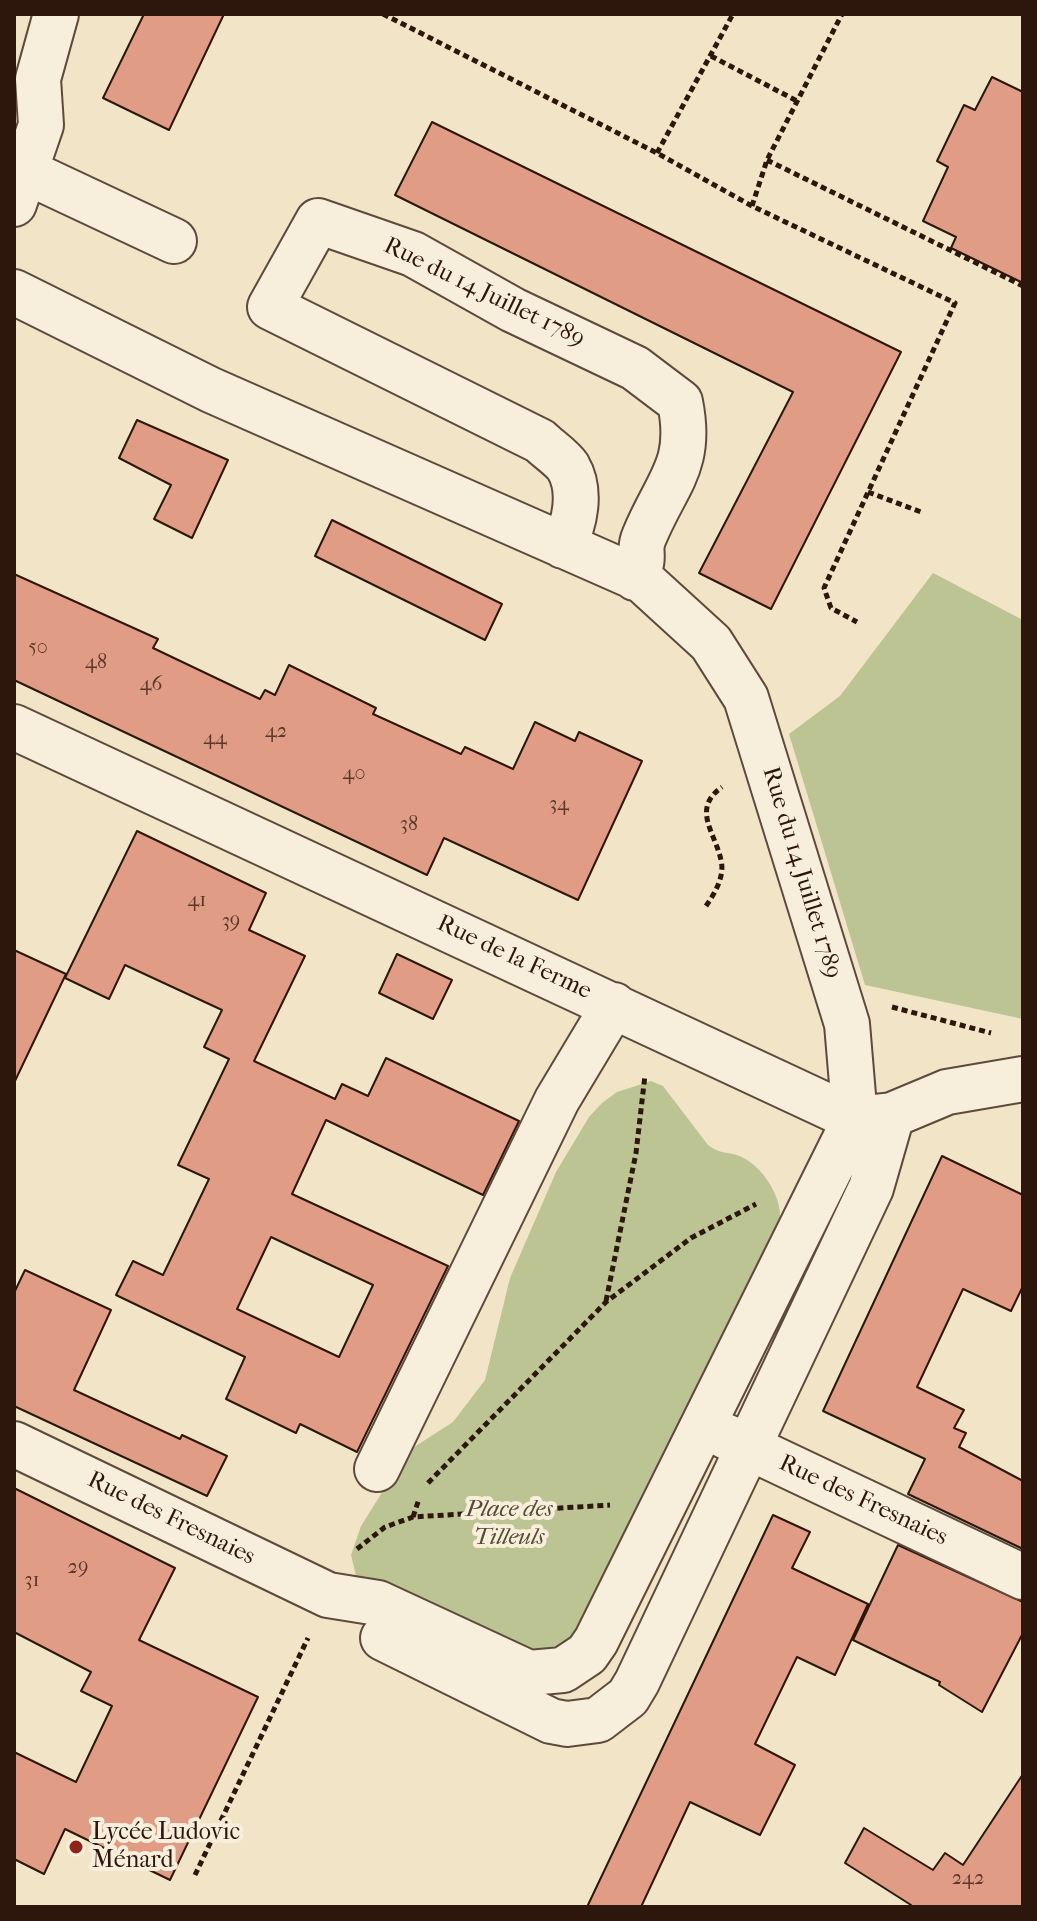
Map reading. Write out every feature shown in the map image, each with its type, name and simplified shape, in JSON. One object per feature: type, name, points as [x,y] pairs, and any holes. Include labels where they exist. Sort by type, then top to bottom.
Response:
[{"type":"street","points":[[56,14],[38,79],[41,125],[20,188],[174,241]]},
{"type":"street","name":"Rue du 14 Juillet 1789","points":[[563,546],[572,529],[576,498],[568,468],[540,441],[270,307],[318,221],[413,254],[513,310],[635,368],[680,402],[686,429],[685,453],[642,541],[644,562],[635,578]]},
{"type":"street","name":"Rue du 14 Juillet 1789","points":[[14,292],[211,390],[635,578],[665,599],[711,643],[746,698],[874,1117]]},
{"type":"street","name":"Rue de la Ferme","points":[[14,727],[614,1005],[874,1117]]},
{"type":"street","points":[[377,1469],[557,1100],[614,1005]]},
{"type":"street","points":[[319,1614],[378,1603],[529,1673],[563,1670],[587,1654],[703,1426],[874,1117],[947,1092],[1023,1079]]},
{"type":"street","points":[[319,1614],[367,1630],[536,1715],[567,1724],[598,1720],[628,1697],[871,1188],[874,1117]]},
{"type":"street","name":"Rue des Fresnaies","points":[[703,1426],[1023,1577]]},
{"type":"street","name":"Rue des Fresnaies","points":[[14,1444],[319,1614]]},
{"type":"path","points":[[383,14],[657,153],[752,206],[955,303],[824,588],[831,608],[857,622]]},
{"type":"path","points":[[657,153],[733,14]]},
{"type":"path","points":[[752,206],[767,160],[842,14]]},
{"type":"path","points":[[711,56],[799,102]]},
{"type":"path","points":[[767,160],[1023,286]]},
{"type":"path","points":[[868,492],[921,512]]},
{"type":"path","points":[[706,906],[719,882],[722,862],[706,822],[707,806],[714,793],[733,780]]},
{"type":"path","points":[[878,1004],[994,1033]]},
{"type":"path","points":[[606,1302],[636,1153],[646,1071]]},
{"type":"path","points":[[413,1517],[429,1483],[606,1302],[700,1232],[746,1207],[768,1201]]},
{"type":"path","points":[[351,1555],[385,1527],[413,1517],[623,1504]]},
{"type":"path","points":[[195,1875],[319,1614]]},
{"type":"green space","points":[[933,573],[1023,620],[1023,1019],[865,985],[789,734],[840,696]]},
{"type":"green space","name":"Place des Tilleuls","points":[[651,1081],[663,1086],[708,1145],[746,1159],[762,1173],[778,1202],[780,1221],[573,1646],[538,1658],[365,1585],[356,1576],[351,1555],[361,1526],[408,1451],[453,1422],[485,1380],[510,1278],[556,1172],[589,1117],[617,1092]]},
{"type":"building","points":[[144,14],[224,14],[169,130],[103,98]]},
{"type":"building","points":[[992,77],[1023,92],[1023,283],[951,248],[956,237],[923,221],[948,167],[937,161],[964,105],[975,110]]},
{"type":"building","points":[[432,122],[901,352],[771,609],[699,573],[793,392],[395,195]]},
{"type":"building","points":[[137,420],[228,460],[192,538],[154,519],[171,485],[119,458]]},
{"type":"building","points":[[332,520],[502,604],[485,640],[315,556]]},
{"type":"building","points":[[14,574],[158,639],[153,648],[260,699],[265,690],[275,695],[289,665],[376,708],[373,714],[461,754],[465,747],[513,769],[535,722],[575,741],[579,732],[642,761],[578,900],[444,838],[427,875],[14,680]]},
{"type":"building","points":[[137,831],[266,893],[249,930],[305,956],[254,1061],[335,1099],[342,1084],[368,1096],[386,1058],[519,1121],[483,1195],[326,1120],[292,1194],[448,1266],[357,1452],[300,1424],[296,1433],[226,1399],[245,1357],[116,1295],[133,1261],[163,1275],[209,1179],[178,1165],[229,1059],[204,1047],[222,1010],[125,965],[109,999],[65,978]],"holes":[[[271,1237],[373,1285],[339,1357],[237,1309]]]},
{"type":"building","points":[[14,950],[66,974],[14,1083]]},
{"type":"building","points":[[397,954],[452,980],[433,1019],[379,993]]},
{"type":"building","points":[[942,1156],[1023,1195],[1023,1286],[1011,1311],[963,1289],[917,1387],[964,1410],[954,1428],[966,1433],[959,1447],[1023,1481],[1023,1549],[908,1494],[925,1459],[823,1411]]},
{"type":"building","points":[[25,1270],[111,1310],[74,1390],[180,1439],[182,1435],[227,1456],[207,1496],[14,1406],[14,1293]]},
{"type":"building","points":[[14,1488],[175,1568],[139,1640],[258,1697],[170,1880],[65,1829],[44,1874],[14,1859],[14,1752],[76,1782],[112,1706],[81,1691],[91,1672],[14,1632]]},
{"type":"building","points":[[773,1515],[810,1532],[792,1568],[868,1604],[835,1675],[797,1657],[755,1744],[795,1765],[760,1835],[690,1802],[641,1907],[587,1907]]},
{"type":"building","points":[[898,1545],[1023,1602],[1023,1633],[982,1712],[939,1685],[940,1682],[853,1640]]},
{"type":"building","points":[[1023,1774],[1023,1907],[910,1907],[845,1863],[864,1828],[933,1870],[945,1853],[963,1865]]},
{"type":"place","name":"Lycée Ludovic Ménard","points":[[76,1847]]}]
